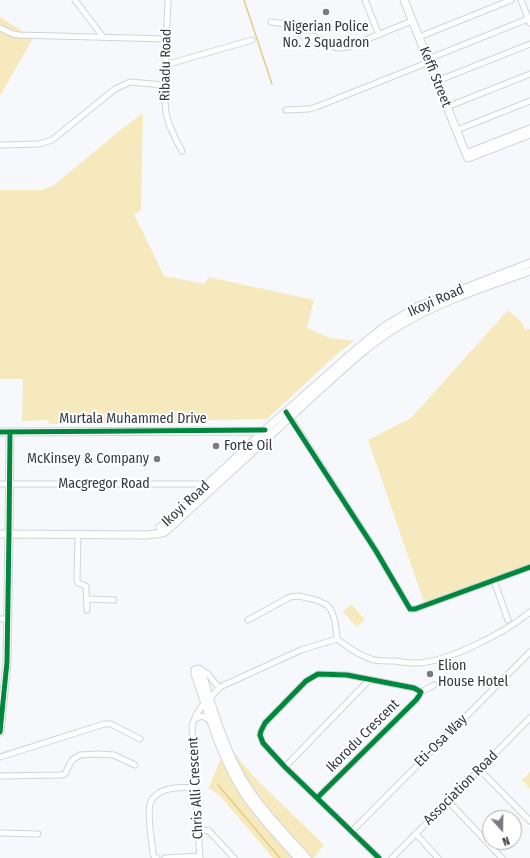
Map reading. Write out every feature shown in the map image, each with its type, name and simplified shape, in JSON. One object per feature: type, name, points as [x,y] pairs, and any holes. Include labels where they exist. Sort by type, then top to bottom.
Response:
[{"type":"main road","name":"Keffi Street","points":[[404,0],[466,154]]},
{"type":"main road","points":[[530,129],[466,154],[468,158],[530,134]]},
{"type":"main road","name":"Ikoyi Road","points":[[162,529],[273,433],[288,414],[360,345],[398,318],[433,300],[530,263]]},
{"type":"main road","name":"Ikoyi Road","points":[[162,529],[207,484],[265,430],[288,414],[358,356],[397,327],[432,308],[530,271]]},
{"type":"main road","points":[[265,430],[273,433]]},
{"type":"main road","name":"Murtala Muhammed Drive","points":[[0,432],[265,430]]},
{"type":"main road","points":[[250,431],[254,435],[254,441]]},
{"type":"main road","points":[[0,732],[2,696],[7,662],[10,432]]},
{"type":"main road","points":[[0,534],[152,535],[162,529]]},
{"type":"main road","points":[[201,670],[210,720],[226,762],[243,792],[260,815],[298,858]]},
{"type":"main road","points":[[207,701],[239,774],[264,811],[307,858]]},
{"type":"street","points":[[76,0],[103,37]]},
{"type":"street","name":"Ribadu Road","points":[[168,0],[164,85],[166,113],[168,124],[182,151]]},
{"type":"street","points":[[365,0],[379,35]]},
{"type":"street","points":[[419,37],[511,0]]},
{"type":"street","points":[[286,110],[316,107],[529,20],[521,0]]},
{"type":"street","points":[[271,22],[286,24],[303,36],[313,36],[337,48],[348,47],[412,21]]},
{"type":"street","points":[[0,28],[13,34],[166,39]]},
{"type":"street","points":[[165,65],[252,40]]},
{"type":"street","points":[[437,81],[530,44]]},
{"type":"street","points":[[447,107],[530,74]]},
{"type":"street","points":[[0,145],[39,144],[52,140],[115,89],[125,83],[130,82],[164,85]]},
{"type":"street","points":[[457,130],[530,101]]},
{"type":"street","points":[[288,414],[376,551],[410,609],[414,609],[530,567]]},
{"type":"street","name":"Macgregor Road","points":[[0,484],[207,484]]},
{"type":"street","points":[[78,534],[77,580],[78,583],[86,585],[87,610]]},
{"type":"street","points":[[494,580],[508,620]]},
{"type":"street","points":[[248,620],[279,602],[290,597],[299,596],[316,600],[327,605],[331,610],[335,621],[336,639]]},
{"type":"street","points":[[87,599],[114,600]]},
{"type":"street","points":[[201,670],[208,674],[219,688],[300,650],[336,639],[358,653],[376,660],[422,663],[446,658],[480,642],[515,623],[530,612]]},
{"type":"street","points":[[0,619],[8,619]]},
{"type":"street","name":"Eti-Osa Way","points":[[352,831],[529,654]]},
{"type":"street","name":"Ikorodu Crescent","points":[[285,767],[263,743],[261,731],[265,723],[306,681],[313,676],[318,674],[347,675],[414,688],[421,692],[420,696],[318,798]]},
{"type":"street","points":[[369,680],[285,767],[379,858]]},
{"type":"street","points":[[421,692],[434,685]]},
{"type":"street","name":"Chris Alli Crescent","points":[[200,857],[192,726],[197,712],[219,688]]},
{"type":"street","name":"Chris Alli Crescent","points":[[195,718],[202,716],[210,720]]},
{"type":"street","name":"Association Road","points":[[392,858],[530,718]]},
{"type":"street","points":[[0,757],[104,724],[111,724],[140,739]]},
{"type":"street","points":[[0,776],[62,775],[65,774],[72,760],[80,755],[114,755],[135,765]]},
{"type":"street","points":[[479,770],[530,821]]},
{"type":"street","points":[[157,858],[154,858],[153,854],[150,816],[150,804],[152,799],[163,791],[171,788],[195,788]]},
{"type":"street","points":[[448,801],[502,858]]},
{"type":"street","points":[[198,829],[208,831],[234,858]]},
{"type":"street","points":[[0,833],[38,834]]},
{"type":"street","points":[[416,834],[438,858]]},
{"type":"street","points":[[165,858],[200,857]]},
{"type":"shaded area","points":[[0,17],[33,38],[0,96]]},
{"type":"shaded area","points":[[143,113],[141,210],[134,214],[164,276],[205,284],[208,277],[314,300],[307,328],[330,338],[354,341],[336,355],[267,419],[49,424],[48,420],[22,421],[23,379],[0,379],[0,190],[42,190],[54,185]]},
{"type":"shaded area","points":[[508,310],[523,324],[525,330],[530,329],[530,564],[424,602],[368,440],[411,418]]},
{"type":"shaded area","points":[[351,604],[365,619],[357,627],[343,612]]},
{"type":"shaded area","points":[[236,755],[254,777],[324,845],[314,858],[273,858],[220,796],[209,788],[220,760]]},
{"type":"shaded area","points":[[530,772],[530,789],[522,780]]},
{"type":"waterway","points":[[244,0],[272,84]]},
{"type":"waterway","points":[[218,785],[280,858]]},
{"type":"cycle path","points":[[286,412],[376,551],[410,609],[415,609],[530,567]]},
{"type":"cycle path","points":[[0,432],[265,430]]},
{"type":"cycle path","points":[[0,732],[7,662],[10,432]]},
{"type":"cycle path","points":[[317,798],[416,700],[421,692],[414,688],[347,675],[318,674],[306,681],[265,723],[261,731],[260,735],[263,743],[285,767],[379,858]]},
{"type":"place","name":"Nigerian Police No. 2 Squadron","points":[[326,12]]},
{"type":"place","name":"Forte Oil","points":[[216,446]]},
{"type":"place","name":"McKinsey & Company","points":[[157,459]]},
{"type":"place","name":"Elion House Hotel","points":[[430,674]]}]
